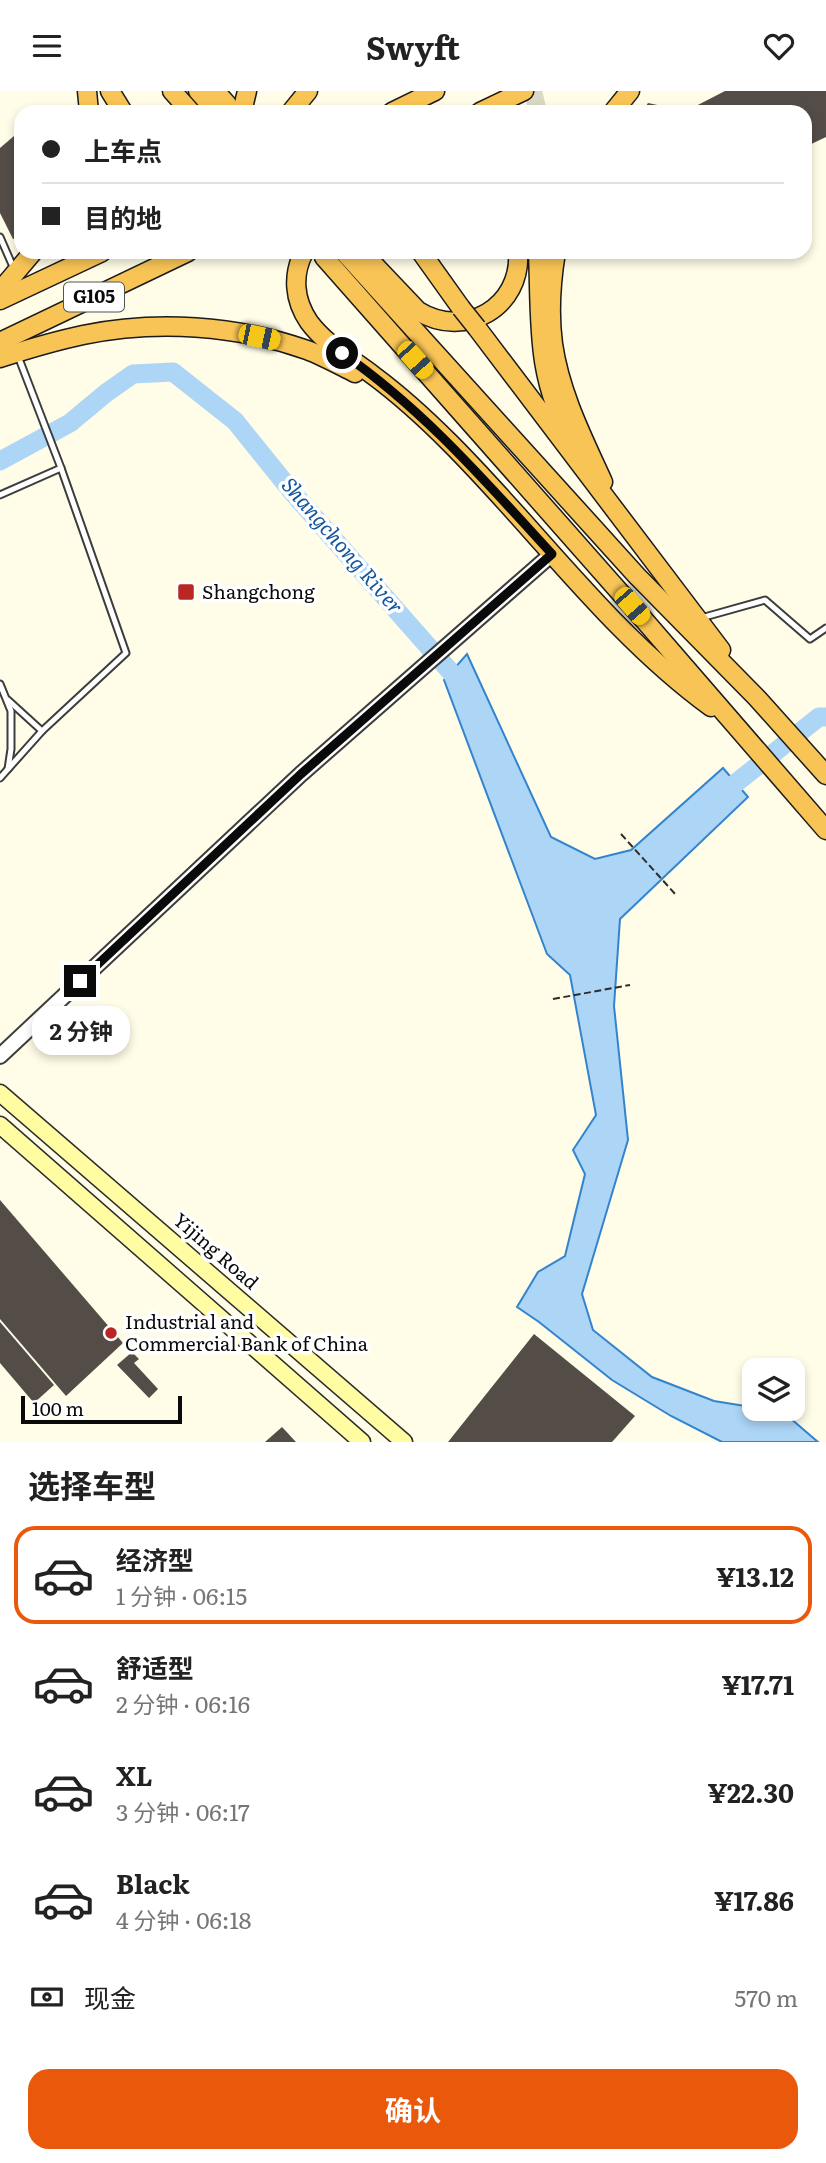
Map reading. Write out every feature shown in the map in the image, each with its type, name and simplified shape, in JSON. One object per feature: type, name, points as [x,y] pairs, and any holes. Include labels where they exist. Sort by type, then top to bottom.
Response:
[{"type":"highway","points":[[172,91],[185,105]]},
{"type":"highway","points":[[198,91],[225,105],[247,91]]},
{"type":"highway","points":[[297,105],[309,91]]},
{"type":"highway","points":[[407,105],[435,91]]},
{"type":"highway","points":[[495,105],[524,91]]},
{"type":"highway","points":[[619,105],[630,91]]},
{"type":"highway","points":[[0,291],[27,259]]},
{"type":"highway","name":"G105","points":[[0,300],[87,259]]},
{"type":"highway","name":"G105","points":[[0,342],[173,259]]},
{"type":"highway","points":[[301,259],[296,288],[308,320],[326,339],[397,394],[450,443],[604,610],[684,688],[736,726]]},
{"type":"highway","points":[[326,259],[826,830]]},
{"type":"highway","points":[[350,259],[637,576],[757,698],[824,773]]},
{"type":"highway","points":[[369,259],[418,311],[443,323],[476,318],[500,305],[515,279],[518,259]]},
{"type":"highway","points":[[426,259],[757,698]]},
{"type":"highway","points":[[538,259],[540,336],[543,364],[551,390],[567,431],[600,487],[631,530]]},
{"type":"highway","points":[[556,259],[552,316],[554,345],[562,381],[577,426],[604,483],[631,530]]},
{"type":"highway","points":[[8,355],[86,334],[126,329],[178,327],[241,333],[277,340],[321,356],[394,394],[422,417]]},
{"type":"main road","name":"Yijing Road","points":[[0,1093],[404,1442]]},
{"type":"main road","points":[[0,1125],[362,1442]]},
{"type":"street","points":[[0,1056],[301,774],[552,554]]},
{"type":"lane","points":[[0,237],[16,273]]},
{"type":"lane","points":[[0,778],[42,731],[126,653],[33,397],[8,355]]},
{"type":"lane","points":[[0,495],[61,468]]},
{"type":"lane","points":[[698,619],[765,600],[810,639],[826,628]]},
{"type":"lane","points":[[0,684],[11,711],[8,769]]},
{"type":"lane","points":[[6,698],[42,731]]},
{"type":"path","points":[[621,834],[676,895]]},
{"type":"path","points":[[553,999],[630,985]]},
{"type":"water","points":[[467,654],[551,837],[595,859],[631,850],[723,768],[748,797],[620,919],[614,1006],[628,1140],[582,1294],[593,1330],[652,1377],[714,1401],[742,1405],[742,1421],[794,1421],[818,1442],[722,1442],[671,1416],[612,1380],[517,1307],[538,1272],[565,1256],[585,1174],[573,1150],[596,1115],[570,975],[547,954],[444,680]]},
{"type":"building","points":[[725,91],[826,91],[826,137],[812,144],[812,105],[698,105]]},
{"type":"building","points":[[14,136],[13,239],[0,213],[0,148]]},
{"type":"building","points":[[0,1200],[123,1343],[66,1396],[0,1319]]},
{"type":"building","points":[[0,1322],[54,1385],[34,1403],[0,1363]]},
{"type":"building","points":[[534,1334],[635,1416],[612,1442],[448,1442]]},
{"type":"building","points":[[132,1352],[139,1359],[134,1363],[158,1389],[149,1398],[117,1365]]},
{"type":"building","points":[[282,1427],[296,1442],[265,1442]]},
{"type":"waterway","name":"Shangchong River","points":[[0,461],[70,423],[133,374],[173,372],[235,421],[293,493],[466,692]]},
{"type":"waterway","points":[[717,798],[819,717],[826,717]]},
{"type":"tunnel","points":[[533,91],[536,105]]},
{"type":"place","name":"Shangchong","points":[[186,592]]},
{"type":"place","name":"Industrial and Commercial Bank of China","points":[[111,1333]]},
{"type":"route","points":[[80,981],[301,774],[552,554],[450,443],[372,373],[342,353]]}]
